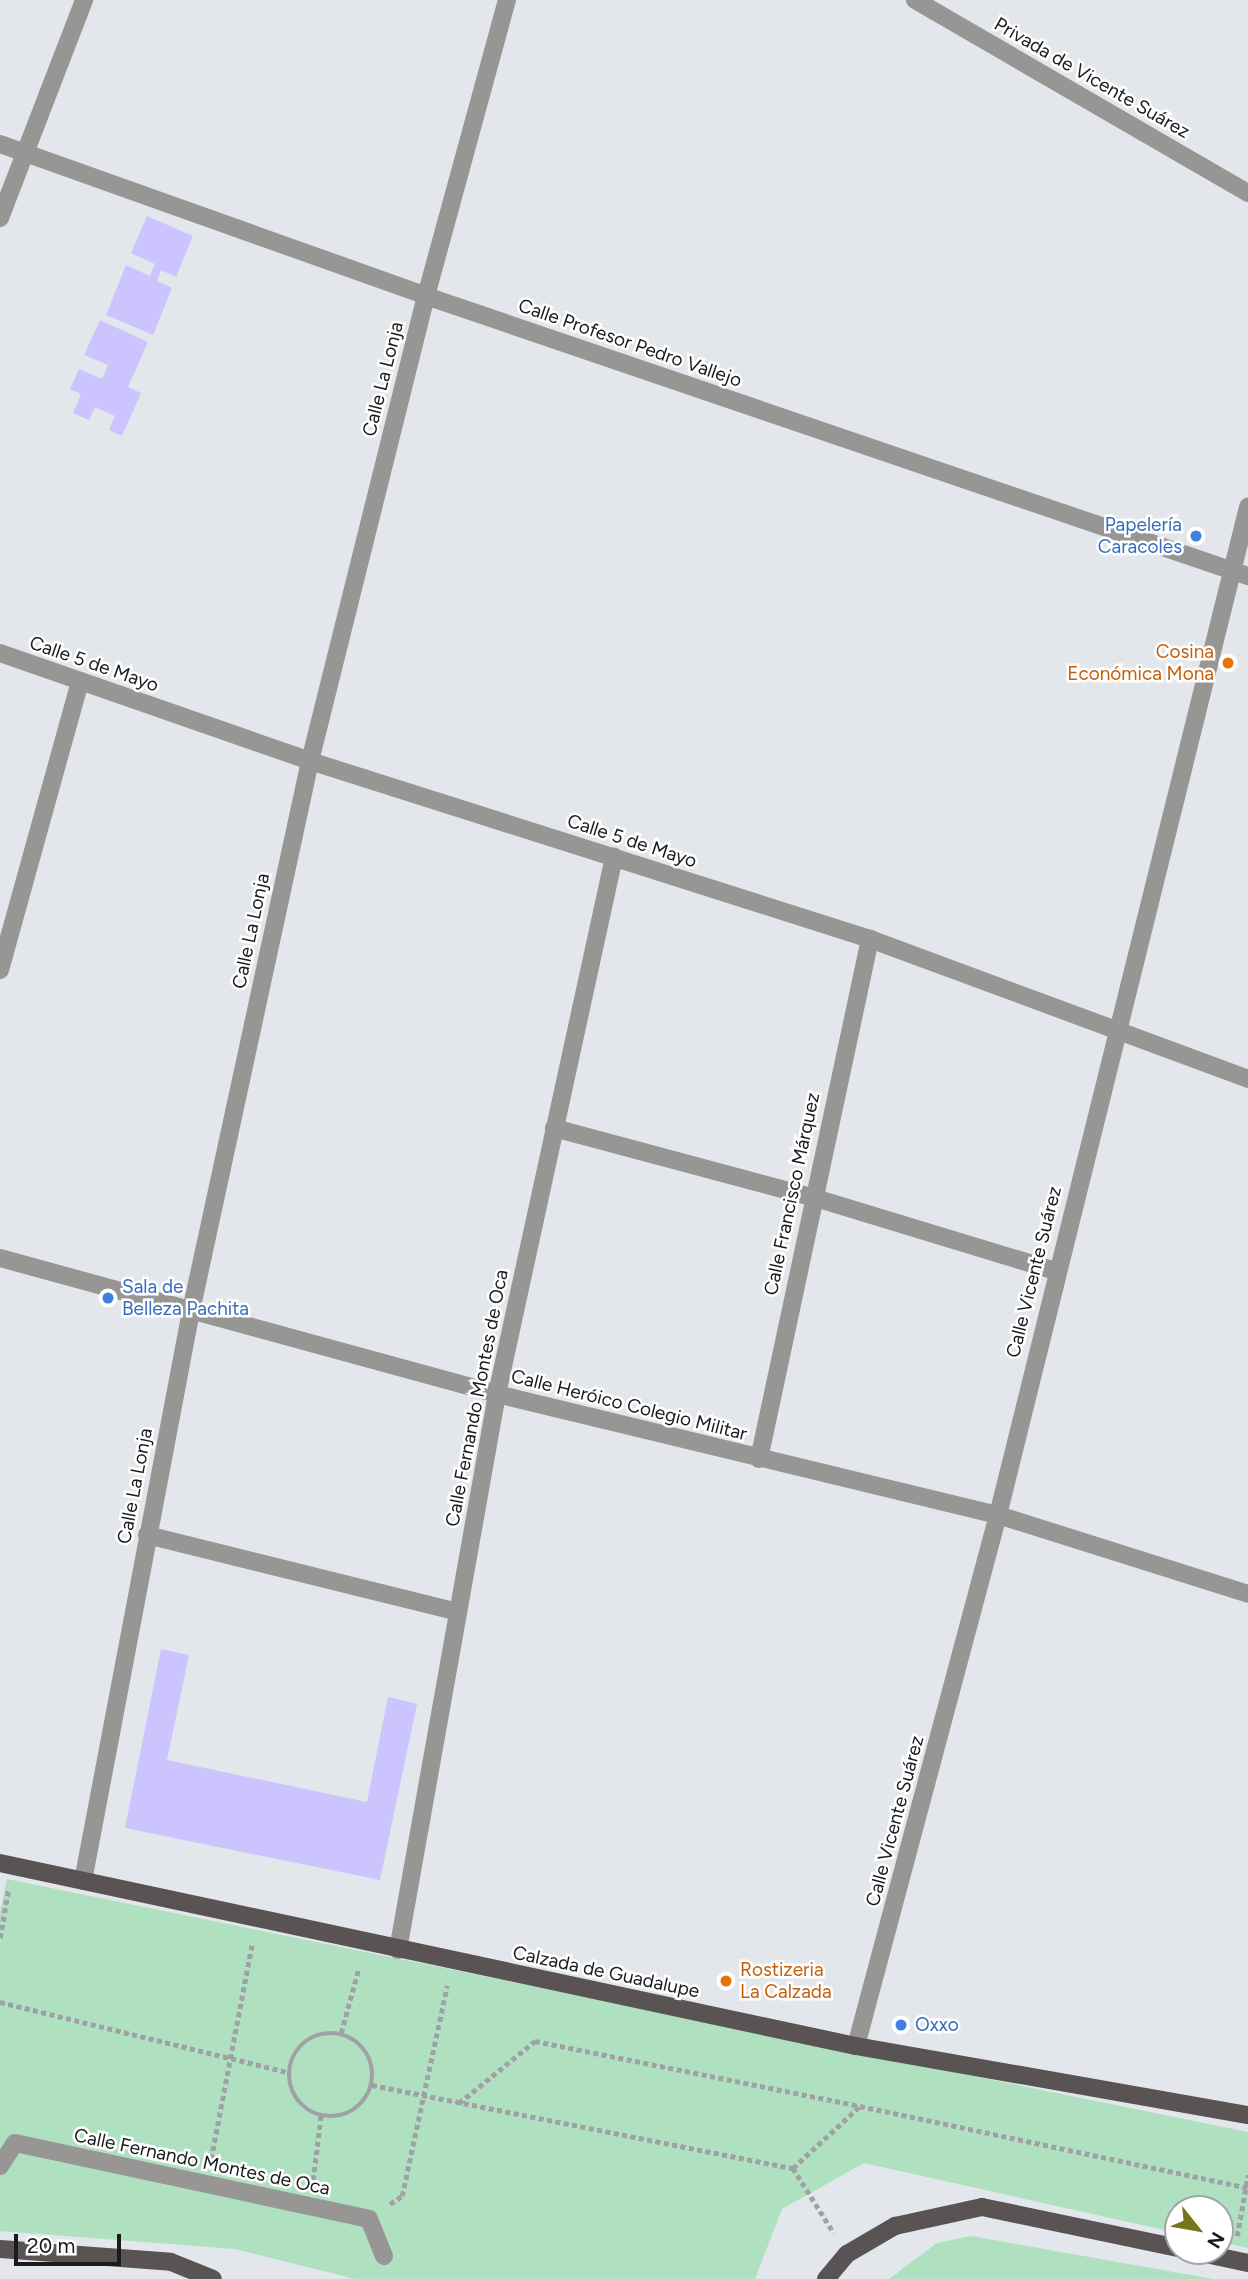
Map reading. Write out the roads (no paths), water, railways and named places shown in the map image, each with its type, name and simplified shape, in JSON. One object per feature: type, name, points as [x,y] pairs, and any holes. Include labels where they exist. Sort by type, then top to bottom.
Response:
[{"type":"main road","name":"Calzada de Guadalupe","points":[[6,1864],[856,2046],[1248,2115]]},
{"type":"main road","points":[[826,2279],[847,2254],[895,2225],[982,2207],[1164,2245]]},
{"type":"main road","points":[[0,2249],[171,2262],[213,2279]]},
{"type":"street","points":[[0,218],[84,0]]},
{"type":"street","name":"Calle La Lonja","points":[[83,1881],[191,1311],[310,761],[426,296],[507,0]]},
{"type":"street","name":"Privada de Vicente Suárez","points":[[915,0],[1248,193]]},
{"type":"street","name":"Calle Profesor Pedro Vallejo","points":[[0,144],[426,296],[1240,574]]},
{"type":"street","name":"Calle Vicente Suárez","points":[[856,2046],[998,1515],[1055,1270],[1115,1032],[1240,574],[1248,507]]},
{"type":"street","name":"Calle 5 de Mayo","points":[[0,653],[310,761],[870,939],[1115,1032],[1248,1079]]},
{"type":"street","points":[[0,970],[80,682]]},
{"type":"street","name":"Calle Fernando Montes de Oca","points":[[398,1950],[497,1395],[614,857]]},
{"type":"street","name":"Calle Francisco Márquez","points":[[759,1459],[812,1196],[870,939]]},
{"type":"street","points":[[554,1128],[812,1196],[1055,1270]]},
{"type":"street","name":"Calle Heróico Colegio Militar","points":[[0,1258],[497,1395],[998,1515],[1248,1594]]},
{"type":"street","points":[[147,1535],[457,1612]]},
{"type":"street","name":"Calle Fernando Montes de Oca","points":[[0,2166],[15,2143],[369,2219],[384,2256]]},
{"type":"place","name":"Papelería Caracoles","points":[[1196,536]]},
{"type":"place","name":"Cosina Económica Mona","points":[[1228,663]]},
{"type":"place","name":"Sala de Belleza Pachita","points":[[108,1298]]},
{"type":"place","name":"Rostizeria La Calzada","points":[[726,1981]]},
{"type":"place","name":"Oxxo","points":[[901,2025]]}]
